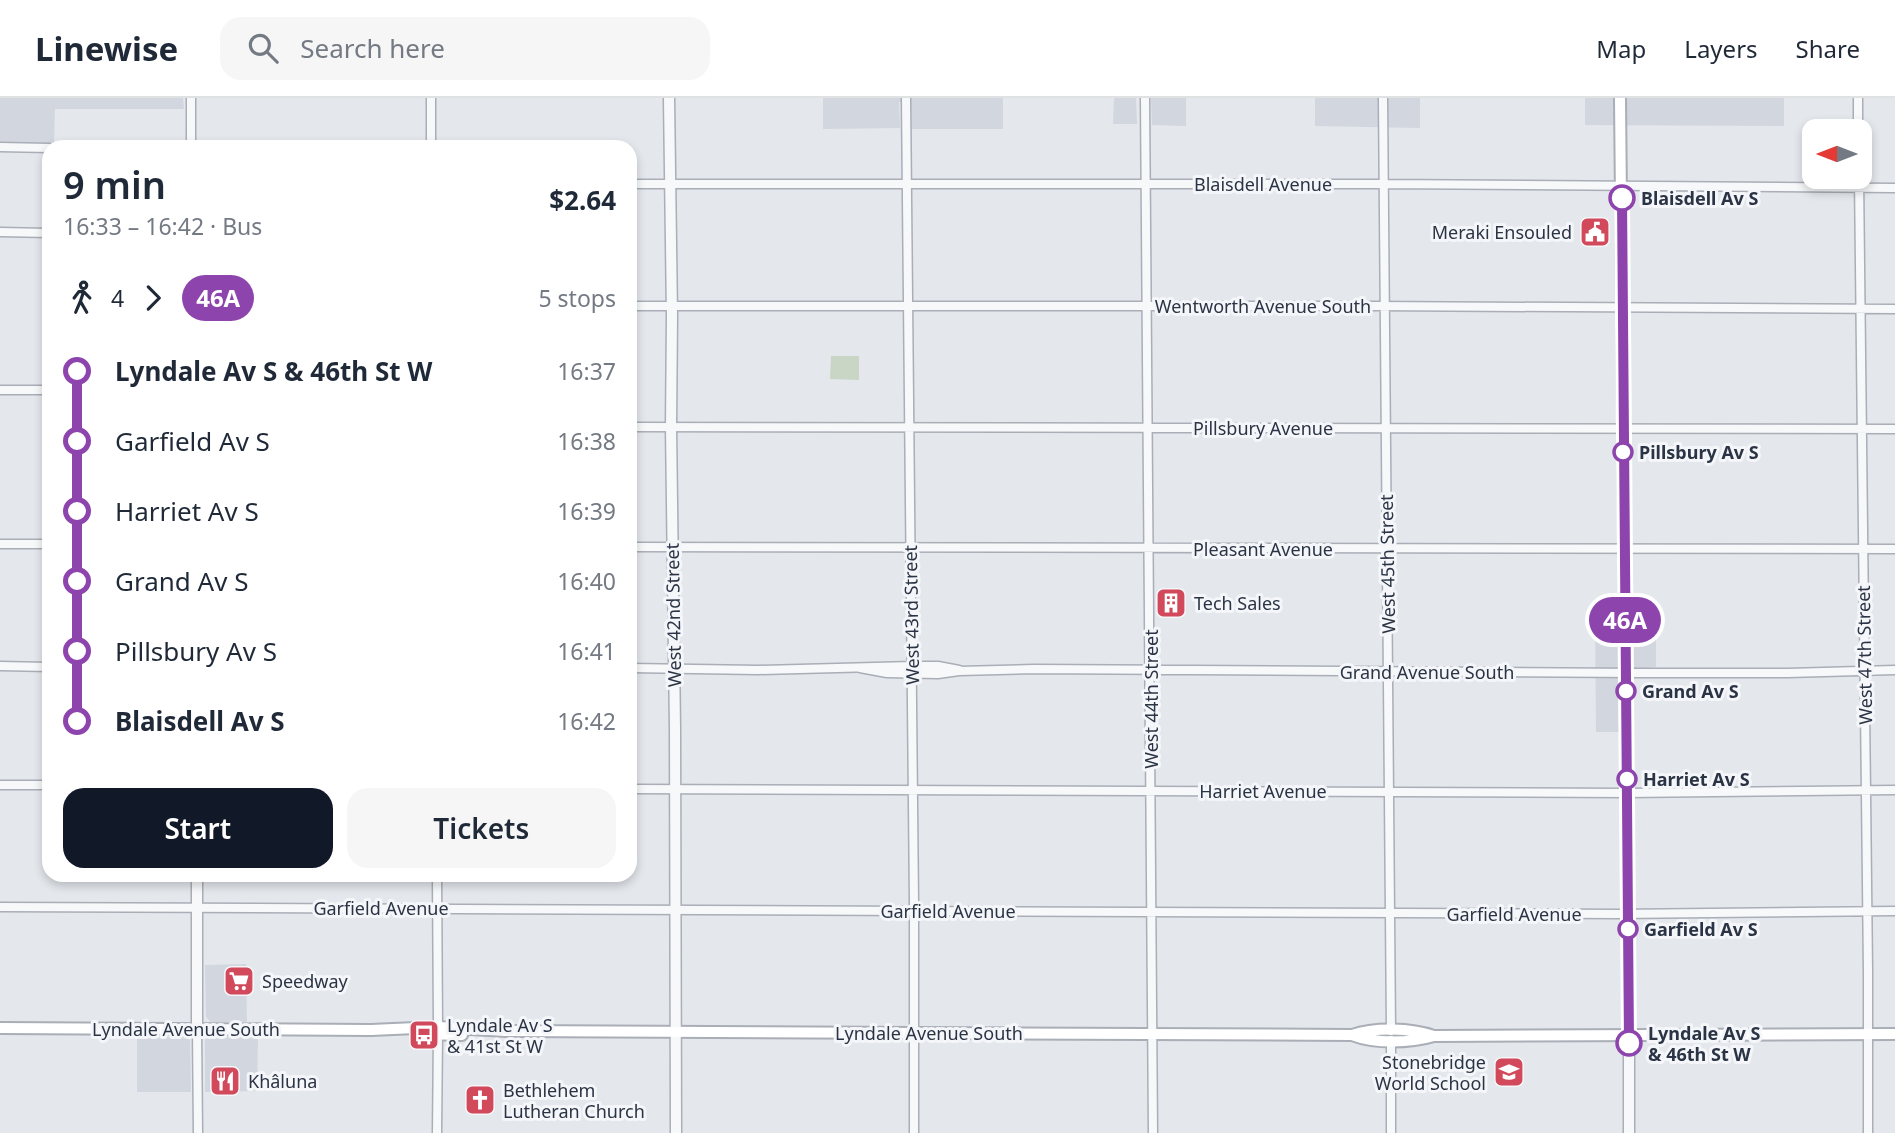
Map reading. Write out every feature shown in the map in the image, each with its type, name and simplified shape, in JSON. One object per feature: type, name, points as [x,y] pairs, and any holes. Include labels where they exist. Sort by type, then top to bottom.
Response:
[{"type":"main road","points":[[1620,98],[1629,1035]]},
{"type":"main road","name":"Lyndale Avenue South","points":[[0,1028],[1352,1035],[1363,1039],[1425,1033],[1434,1036],[1895,1034]]},
{"type":"street","points":[[191,98],[191,140]]},
{"type":"street","points":[[430,98],[431,140]]},
{"type":"street","name":"West 42nd Street","points":[[669,98],[676,1133]]},
{"type":"street","name":"West 43rd Street","points":[[906,98],[914,1133]]},
{"type":"street","name":"West 44th Street","points":[[1145,98],[1153,1133]]},
{"type":"street","name":"West 45th Street","points":[[1383,98],[1391,1133]]},
{"type":"street","points":[[1858,98],[1858,119]]},
{"type":"street","points":[[0,148],[42,148]]},
{"type":"street","name":"Blaisdell Avenue","points":[[637,184],[1147,183],[1802,187]]},
{"type":"street","name":"Blaisdell Avenue","points":[[1872,187],[1895,188]]},
{"type":"street","name":"West 47th Street","points":[[1859,189],[1868,1133]]},
{"type":"street","points":[[0,233],[42,233]]},
{"type":"street","name":"Wentworth Avenue South","points":[[637,306],[1895,309]]},
{"type":"street","points":[[0,390],[42,390]]},
{"type":"street","name":"Pillsbury Avenue","points":[[637,426],[1895,429]]},
{"type":"street","points":[[0,544],[42,544]]},
{"type":"street","name":"Pleasant Avenue","points":[[637,547],[1895,549]]},
{"type":"street","points":[[0,666],[42,667]]},
{"type":"street","name":"Grand Avenue South","points":[[637,668],[870,666],[912,670],[939,666],[959,671],[1788,673],[1895,670]]},
{"type":"street","points":[[0,785],[42,785]]},
{"type":"street","name":"Harriet Avenue","points":[[637,789],[1627,793],[1895,790]]},
{"type":"street","points":[[197,882],[198,1133]]},
{"type":"street","points":[[437,882],[437,1133]]},
{"type":"street","name":"Garfield Avenue","points":[[0,907],[1390,914],[1895,911]]},
{"type":"street","points":[[1629,1035],[1629,1133]]},
{"type":"shaded area","points":[[0,98],[183,98],[184,109],[55,109],[54,140],[42,140],[42,143],[0,143]]},
{"type":"shaded area","points":[[823,98],[1003,98],[1003,129],[912,129],[911,102],[899,102],[900,128],[823,129]]},
{"type":"shaded area","points":[[1114,98],[1136,98],[1137,124],[1113,124]]},
{"type":"shaded area","points":[[1151,98],[1186,98],[1186,126],[1152,125]]},
{"type":"shaded area","points":[[1315,98],[1420,98],[1420,128],[1315,126]]},
{"type":"shaded area","points":[[1585,98],[1784,98],[1784,126],[1585,125]]},
{"type":"shaded area","points":[[1656,611],[1656,667],[1620,671],[1619,732],[1596,732],[1595,612]]},
{"type":"shaded area","points":[[246,964],[247,1022],[211,1022],[206,1017],[205,965]]},
{"type":"shaded area","points":[[137,1036],[185,1037],[190,1040],[191,1092],[137,1092]]},
{"type":"shaded area","points":[[258,1036],[257,1091],[205,1092],[205,1040],[208,1037]]},
{"type":"green space","points":[[831,356],[859,356],[859,380],[830,379]]},
{"type":"bus line","name":"46A","points":[[1622,198],[1629,1043]]},
{"type":"place","name":"Blaisdell Av S","points":[[1622,198]]},
{"type":"place","name":"Meraki Ensouled","points":[[1595,232]]},
{"type":"place","name":"Pillsbury Av S","points":[[1623,452]]},
{"type":"place","name":"Tech Sales","points":[[1171,603]]},
{"type":"place","name":"Grand Av S","points":[[1626,691]]},
{"type":"place","name":"Harriet Av S","points":[[1627,779]]},
{"type":"place","name":"Garfield Av S","points":[[1628,929]]},
{"type":"place","name":"Speedway","points":[[239,981]]},
{"type":"place","name":"Lyndale Av S & 41st St W","points":[[424,1035]]},
{"type":"place","name":"Lyndale Av S & 46th St W","points":[[1629,1043]]},
{"type":"place","name":"Stonebridge World School","points":[[1509,1072]]},
{"type":"place","name":"Khâluna","points":[[225,1081]]},
{"type":"place","name":"Bethlehem Lutheran Church","points":[[480,1100]]}]
